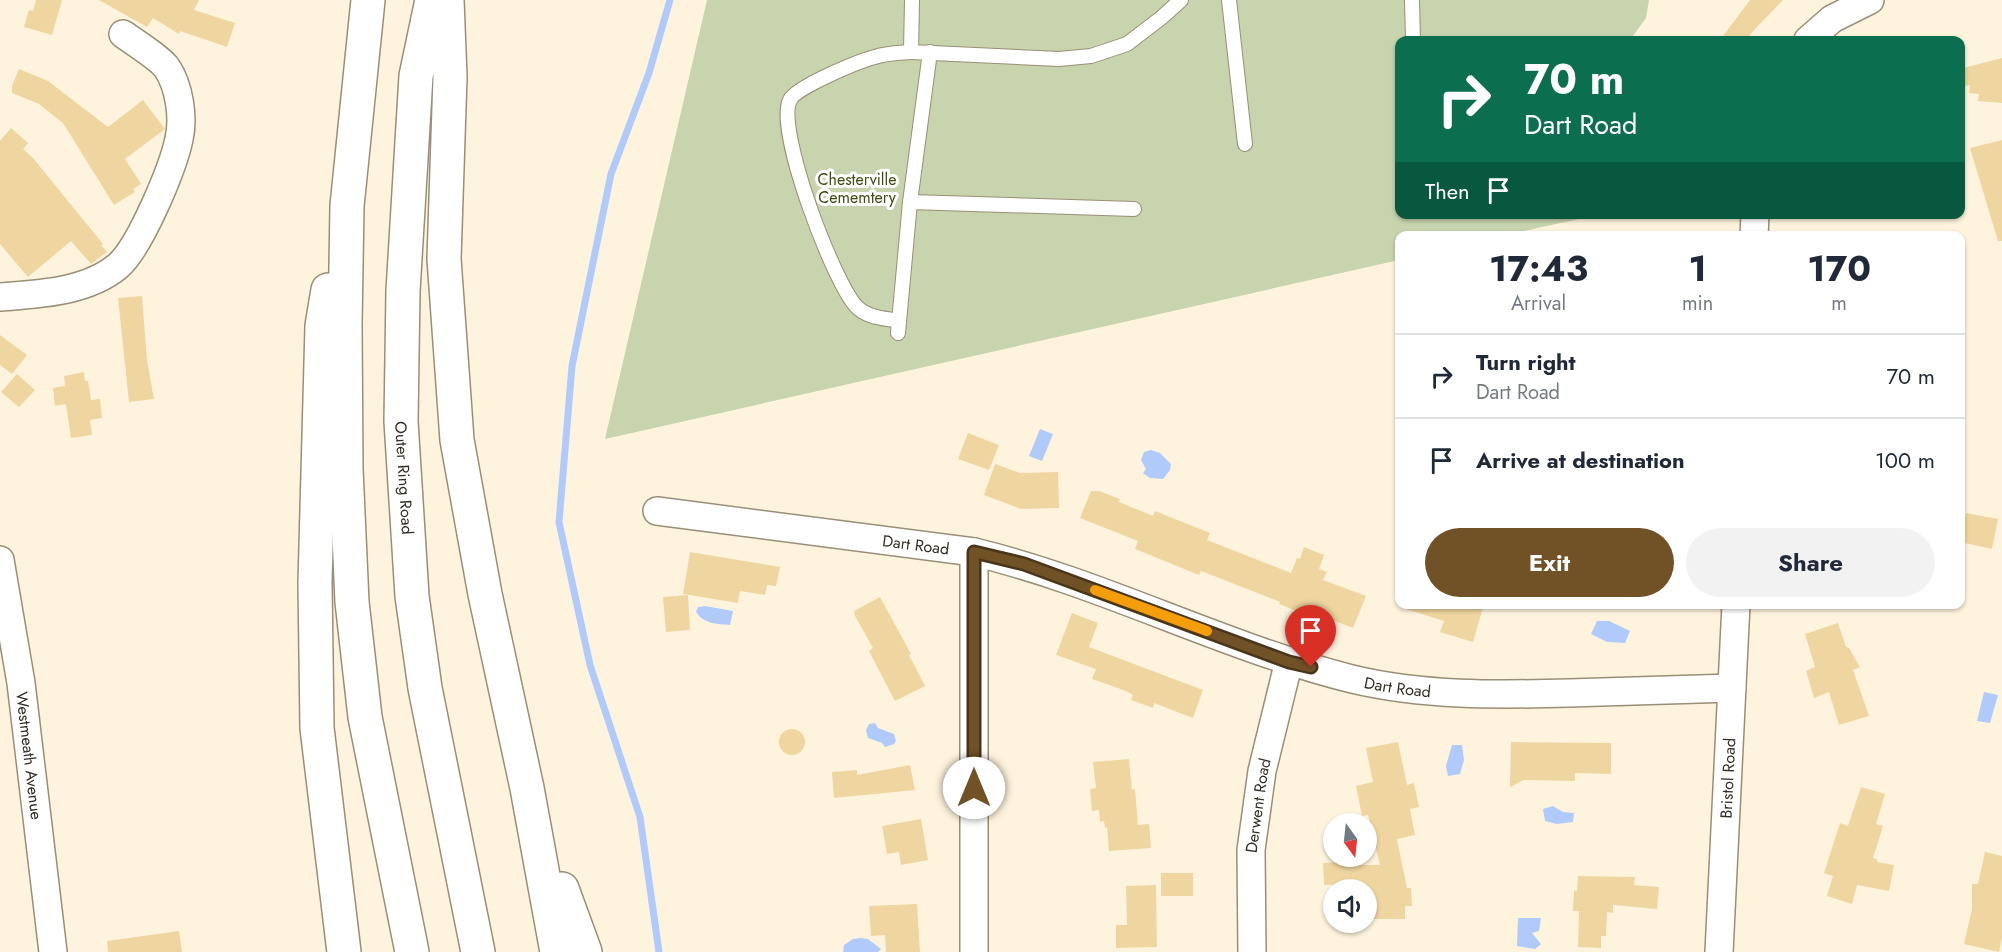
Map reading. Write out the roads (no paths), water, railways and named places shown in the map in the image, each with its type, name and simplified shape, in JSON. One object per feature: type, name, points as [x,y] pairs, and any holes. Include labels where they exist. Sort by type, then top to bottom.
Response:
[{"type":"highway","points":[[368,0],[347,206],[345,400],[352,602],[365,717],[412,952]]},
{"type":"highway","name":"Outer Ring Road","points":[[432,0],[416,76],[403,291],[401,421],[412,596],[424,688],[478,952]]},
{"type":"highway","points":[[447,0],[450,77],[444,259],[456,440],[558,952]]},
{"type":"highway","points":[[343,945],[316,728],[315,583],[322,326],[325,300],[347,206]]},
{"type":"highway","points":[[527,788],[585,952]]},
{"type":"street","points":[[1813,36],[1832,19],[1870,0]]},
{"type":"street","points":[[0,297],[39,294],[76,286],[98,278],[118,265],[138,240],[163,185],[180,138],[180,108],[176,89],[166,67],[123,34]]},
{"type":"street","name":"Dart Road","points":[[657,511],[974,552],[1024,564],[1289,662],[1354,679],[1413,690],[1521,694],[1732,688]]},
{"type":"street","points":[[974,552],[974,952]]},
{"type":"street","name":"Westmeath Avenue","points":[[0,560],[21,683],[53,952]]},
{"type":"street","name":"Bristol Road","points":[[1719,952],[1737,609]]},
{"type":"street","name":"Derwent Road","points":[[1252,952],[1251,850],[1262,771],[1289,662]]},
{"type":"lane","points":[[911,52],[912,0]]},
{"type":"lane","points":[[930,52],[910,202],[898,327],[866,314],[857,307],[843,286],[822,243],[808,203],[789,129],[788,102],[793,95],[807,86],[874,57],[911,52],[930,52],[1059,59],[1091,56],[1127,44],[1181,0]]},
{"type":"lane","points":[[1229,0],[1245,144]]},
{"type":"lane","points":[[1412,0],[1413,36]]},
{"type":"lane","points":[[910,202],[1134,209]]},
{"type":"water","points":[[1040,429],[1053,434],[1042,461],[1029,456]]},
{"type":"water","points":[[1151,450],[1160,453],[1171,464],[1170,470],[1163,479],[1150,478],[1143,473],[1146,469],[1141,460],[1144,452]]},
{"type":"water","points":[[698,607],[733,611],[730,625],[711,623],[699,616],[696,612]]},
{"type":"water","points":[[1597,621],[1609,621],[1630,631],[1625,643],[1607,642],[1591,634]]},
{"type":"water","points":[[1984,692],[1998,695],[1990,723],[1977,721]]},
{"type":"water","points":[[875,723],[878,728],[894,734],[896,741],[894,744],[885,747],[882,743],[868,738],[866,730],[869,724]]},
{"type":"water","points":[[1452,745],[1462,745],[1464,760],[1460,774],[1448,776],[1446,766]]},
{"type":"water","points":[[1553,806],[1563,812],[1574,813],[1573,822],[1557,824],[1545,821],[1543,809]]},
{"type":"water","points":[[1518,918],[1541,918],[1539,931],[1532,933],[1541,944],[1535,949],[1517,946]]},
{"type":"water","points":[[853,939],[868,939],[881,949],[878,952],[843,952],[844,945]]},
{"type":"waterway","points":[[659,952],[640,817],[590,665],[559,522],[572,366],[611,174],[649,73],[670,0]]},
{"type":"park label","name":"Chesterville Cememtery","points":[[857,188]]}]
